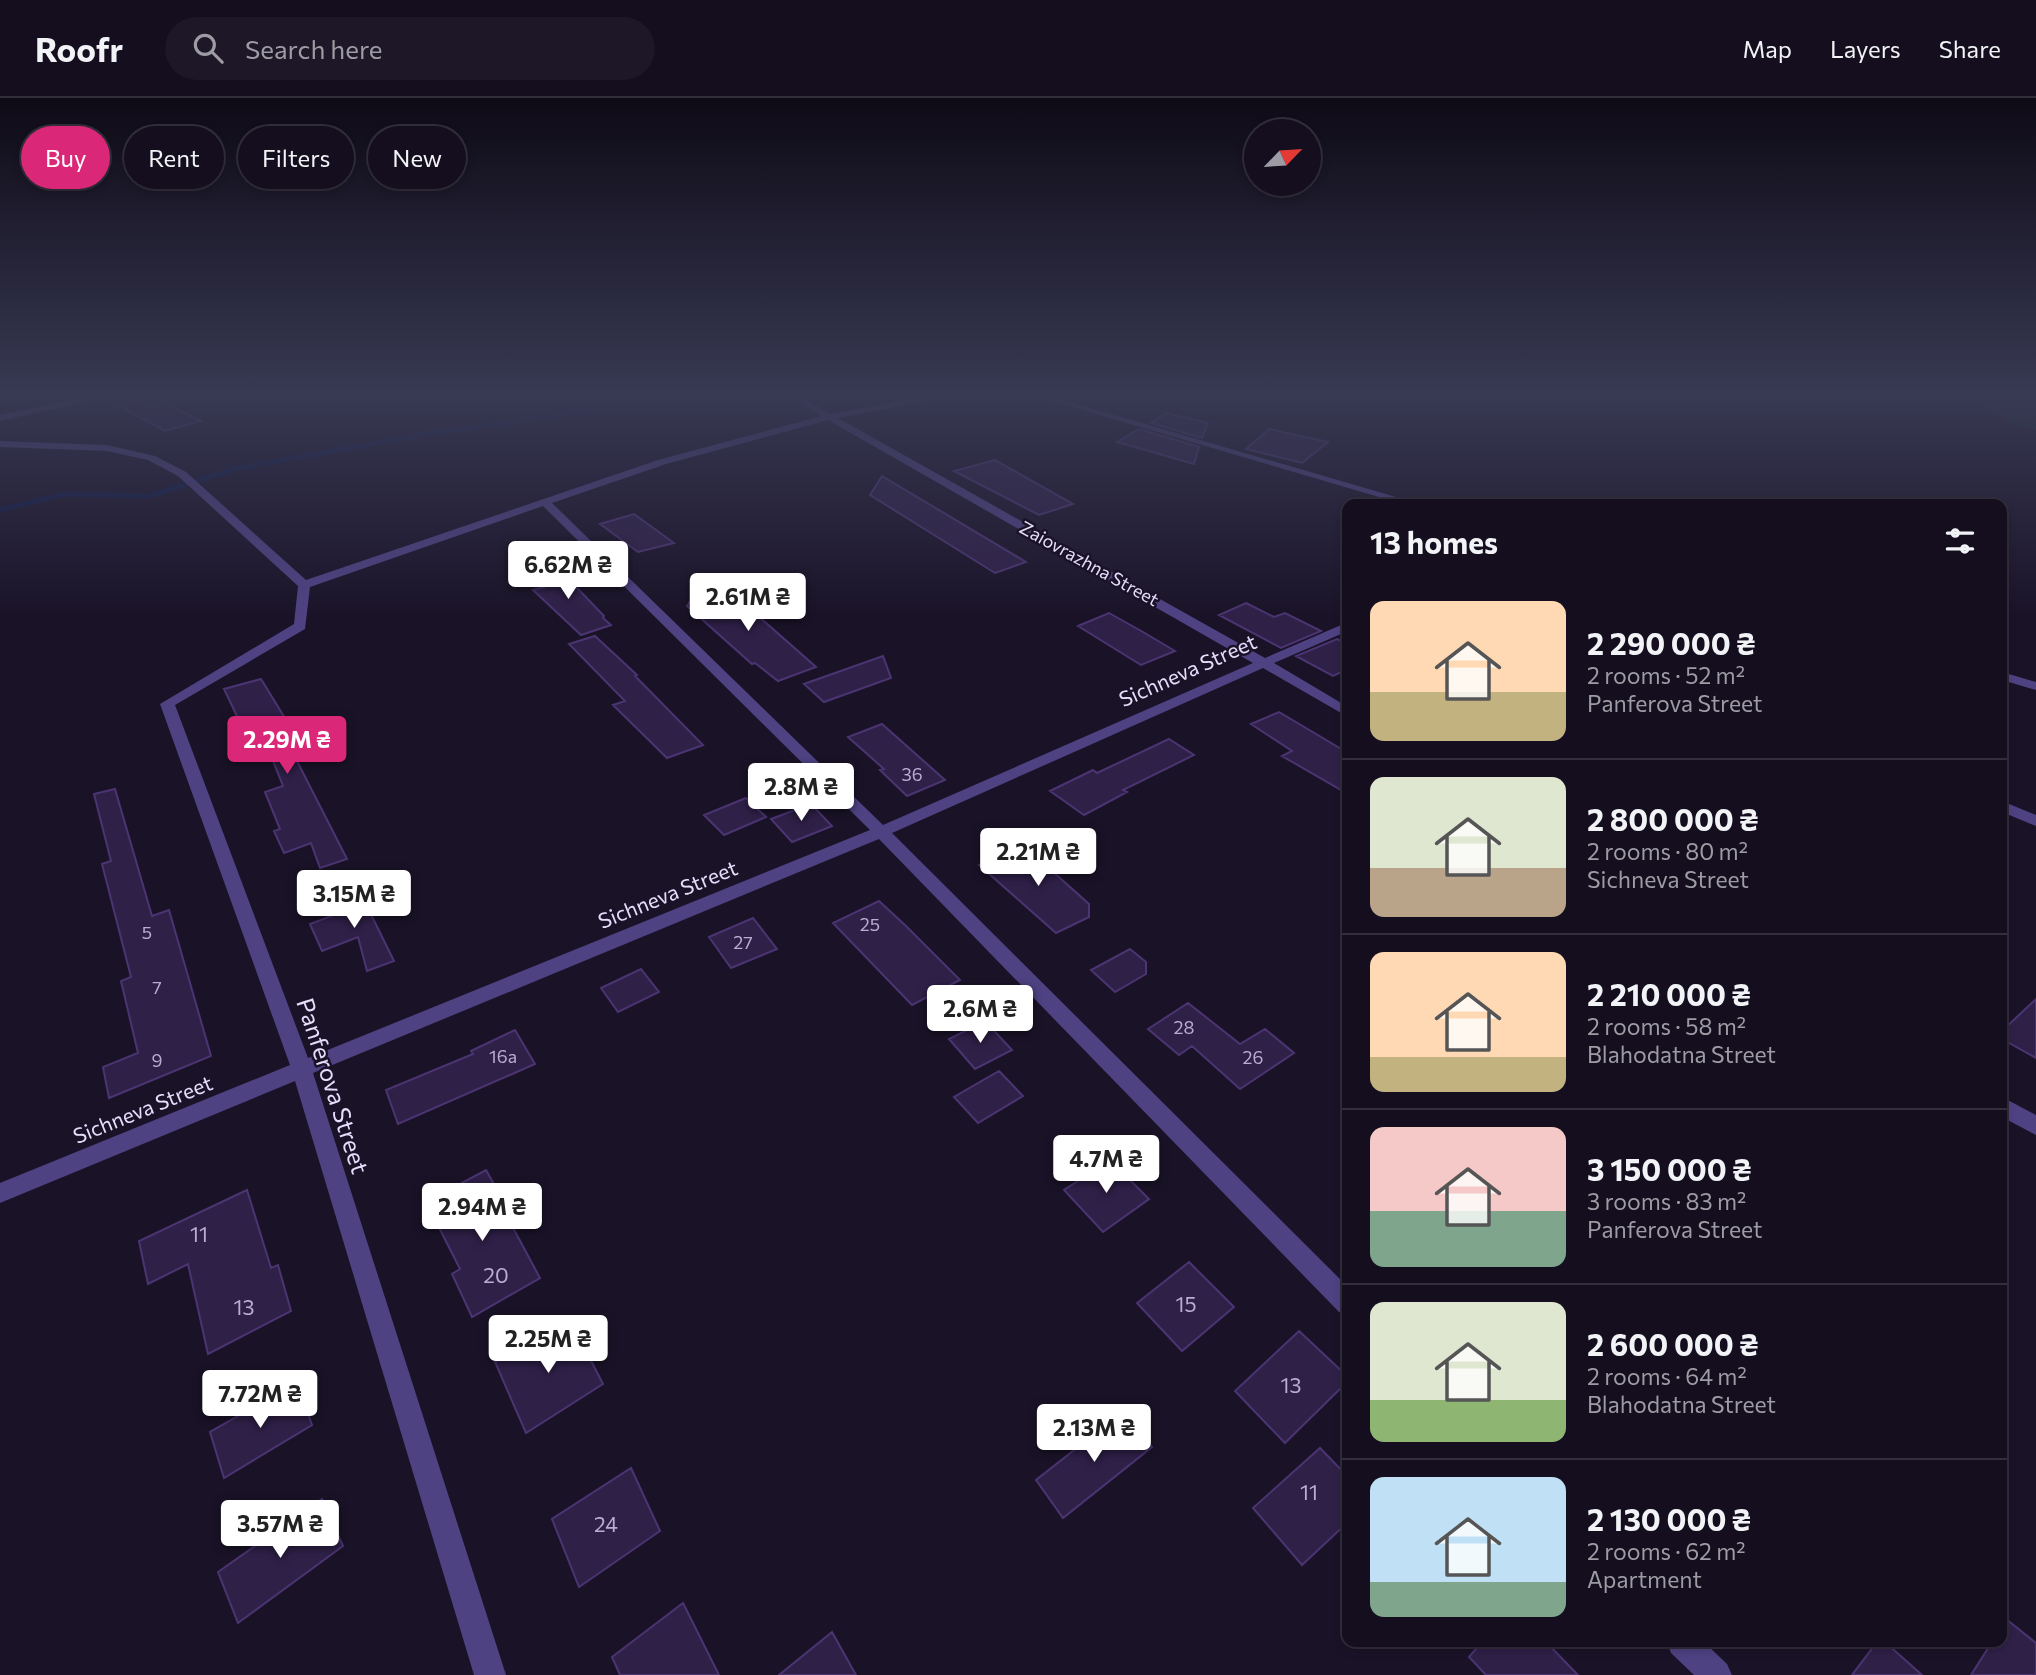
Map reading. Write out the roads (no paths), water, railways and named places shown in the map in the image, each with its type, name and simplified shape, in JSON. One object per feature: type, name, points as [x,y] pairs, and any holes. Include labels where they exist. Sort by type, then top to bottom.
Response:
[{"type":"street","points":[[173,470],[182,474],[304,585],[641,470]]},
{"type":"street","name":"Zaiovrazhna Street","points":[[922,470],[1342,709]]},
{"type":"street","points":[[1295,470],[1398,499]]},
{"type":"street","points":[[546,503],[881,832],[1342,1298]]},
{"type":"street","name":"Panferova Street","points":[[304,585],[300,626],[167,704],[302,1070],[490,1675]]},
{"type":"street","name":"Sichneva Street","points":[[0,1193],[881,832],[1342,629]]},
{"type":"street","points":[[2007,677],[2036,686]]},
{"type":"street","points":[[2007,808],[2036,821]]},
{"type":"street","points":[[2007,1109],[2036,1126]]},
{"type":"street","points":[[1687,1647],[1716,1675]]},
{"type":"waterway","points":[[0,510],[65,494],[150,496],[232,470]]}]
